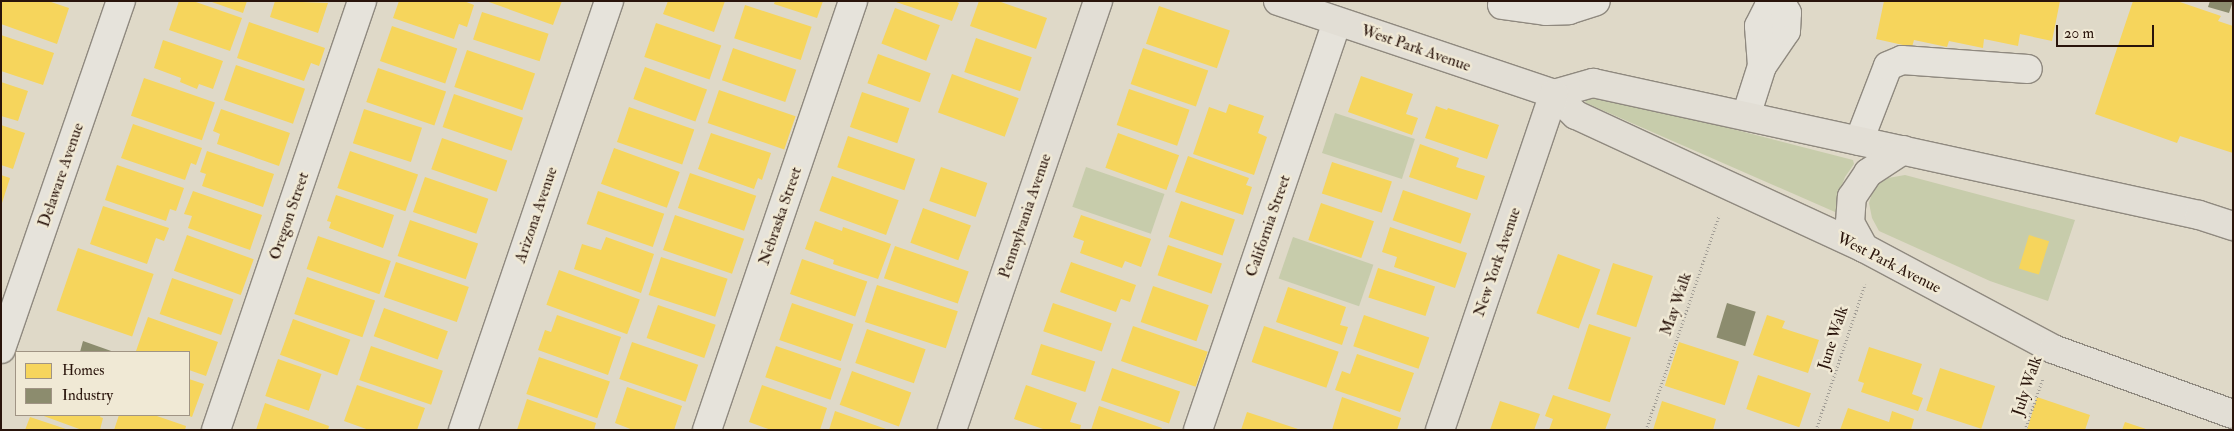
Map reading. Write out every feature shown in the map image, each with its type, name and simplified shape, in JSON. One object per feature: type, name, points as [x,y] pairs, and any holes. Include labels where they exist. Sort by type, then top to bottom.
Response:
[{"type":"highway","name":"Pennsylvania Avenue","points":[[952,430],[1098,1]]},
{"type":"highway","name":"West Park Avenue","points":[[1278,1],[1554,94],[1576,115],[1869,251],[2053,349],[2233,414]]},
{"type":"highway","points":[[1554,94],[1593,83],[2199,215],[2233,226]]},
{"type":"highway","name":"New York Avenue","points":[[1440,430],[1554,94]]},
{"type":"highway","points":[[1869,251],[1850,223],[1852,197],[1868,173],[1903,150]]},
{"type":"street","name":"Delaware Avenue","points":[[1,349],[121,1]]},
{"type":"street","name":"Oregon Street","points":[[216,430],[362,1]]},
{"type":"street","name":"Arizona Avenue","points":[[463,430],[609,1]]},
{"type":"street","name":"Nebraska Street","points":[[707,430],[853,1]]},
{"type":"street","points":[[1502,5],[1546,11],[1569,10],[1596,1]]},
{"type":"street","points":[[1762,66],[1759,26],[1769,6],[1776,1]]},
{"type":"street","points":[[1746,116],[1762,66],[1786,31],[1787,14],[1780,1]]},
{"type":"street","name":"California Street","points":[[1198,430],[1337,22]]},
{"type":"street","points":[[1859,141],[1888,66],[1902,60],[2028,69]]},
{"type":"path","name":"May Walk","points":[[1646,430],[1729,186]]},
{"type":"path","name":"June Walk","points":[[1816,430],[1869,251]]},
{"type":"path","name":"July Walk","points":[[2025,430],[2053,349]]},
{"type":"green space","points":[[1593,93],[1853,160],[1854,164],[1845,177],[1839,193],[1839,209],[1835,212],[1586,103],[1584,98]]},
{"type":"green space","points":[[1335,113],[1415,139],[1402,179],[1322,153]]},
{"type":"green space","points":[[1086,167],[1164,194],[1151,234],[1072,207]]},
{"type":"green space","points":[[1905,175],[2075,220],[2048,301],[1990,281],[1879,231],[1872,218],[1869,203],[1874,187],[1888,178]]},
{"type":"green space","points":[[1293,237],[1373,265],[1359,306],[1279,279]]},
{"type":"building: Homes","points":[[1,1],[48,1],[69,8],[57,44],[1,24]]},
{"type":"building: Homes","points":[[179,1],[193,1],[242,18],[230,51],[169,30]]},
{"type":"building: Homes","points":[[209,1],[247,1],[243,13]]},
{"type":"building: Homes","points":[[275,1],[328,3],[318,33],[270,17]]},
{"type":"building: Homes","points":[[399,1],[464,1],[474,5],[467,27],[459,24],[454,39],[393,18]]},
{"type":"building: Homes","points":[[486,1],[562,1],[553,25]]},
{"type":"building: Homes","points":[[668,1],[725,1],[714,32],[663,14]]},
{"type":"building: Homes","points":[[775,1],[823,1],[817,18],[774,4]]},
{"type":"building: Homes","points":[[955,1],[959,3],[952,21],[896,2]]},
{"type":"building: Homes","points":[[979,1],[998,1],[1047,18],[1036,49],[970,26]]},
{"type":"building: Homes","points":[[1884,1],[2060,1],[2052,41],[2020,34],[2018,46],[1984,39],[1983,48],[1949,41],[1947,47],[1914,40],[1912,47],[1876,39]]},
{"type":"building: Homes","points":[[2133,1],[2177,1],[2221,16],[2218,21],[2233,26],[2233,153],[2180,136],[2177,143],[2095,114]]},
{"type":"building: Homes","points":[[745,5],[812,27],[801,60],[734,38]]},
{"type":"building: Homes","points":[[1159,6],[1230,30],[1217,68],[1146,44]]},
{"type":"building: Homes","points":[[895,8],[940,25],[926,61],[881,43]]},
{"type":"building: Homes","points":[[482,12],[549,34],[540,61],[473,40]]},
{"type":"building: Homes","points":[[249,22],[325,48],[319,66],[311,63],[304,81],[237,58]]},
{"type":"building: Homes","points":[[656,23],[721,45],[710,80],[644,57]]},
{"type":"building: Homes","points":[[392,26],[457,48],[445,83],[380,61]]},
{"type":"building: Homes","points":[[1,35],[54,53],[43,85],[1,71]]},
{"type":"building: Homes","points":[[976,38],[1032,57],[1020,91],[964,72]]},
{"type":"building: Homes","points":[[163,40],[223,61],[213,89],[199,84],[197,89],[180,82],[181,78],[154,68]]},
{"type":"building: Homes","points":[[733,48],[796,70],[785,102],[722,80]]},
{"type":"building: Homes","points":[[1143,48],[1208,70],[1196,106],[1131,84]]},
{"type":"building: Homes","points":[[467,50],[535,73],[522,110],[454,87]]},
{"type":"building: Homes","points":[[878,54],[931,73],[920,102],[867,83]]},
{"type":"building: Homes","points":[[236,65],[305,89],[293,124],[224,100]]},
{"type":"building: Homes","points":[[645,67],[707,90],[695,122],[633,99]]},
{"type":"building: Homes","points":[[378,68],[446,91],[434,125],[366,102]]},
{"type":"building: Homes","points":[[952,74],[1019,98],[1005,137],[938,113]]},
{"type":"building: Homes","points":[[1361,76],[1413,94],[1406,114],[1418,118],[1412,135],[1348,112]]},
{"type":"building: Homes","points":[[144,78],[215,102],[202,140],[131,116]]},
{"type":"building: Homes","points":[[1,82],[28,91],[18,121],[1,116]]},
{"type":"building: Homes","points":[[1129,89],[1190,110],[1177,146],[1117,125]]},
{"type":"building: Homes","points":[[719,90],[796,116],[784,149],[708,123]]},
{"type":"building: Homes","points":[[862,92],[909,108],[897,143],[850,127]]},
{"type":"building: Homes","points":[[454,94],[523,118],[512,151],[443,127]]},
{"type":"building: Homes","points":[[1229,104],[1264,116],[1258,133],[1267,137],[1254,175],[1193,154],[1209,107],[1226,113]]},
{"type":"building: Homes","points":[[1436,106],[1447,110],[1448,108],[1499,125],[1487,159],[1425,138]]},
{"type":"building: Homes","points":[[629,107],[694,129],[682,164],[617,142]]},
{"type":"building: Homes","points":[[221,109],[290,133],[279,166],[217,144],[220,134],[213,131]]},
{"type":"building: Homes","points":[[364,109],[422,128],[411,162],[353,143]]},
{"type":"building: Homes","points":[[133,124],[202,148],[196,165],[191,163],[185,180],[121,158]]},
{"type":"building: Homes","points":[[1,125],[25,133],[13,169],[1,165]]},
{"type":"building: Homes","points":[[711,133],[771,153],[762,180],[758,178],[754,189],[698,169]]},
{"type":"building: Homes","points":[[1118,133],[1179,155],[1166,190],[1105,168]]},
{"type":"building: Homes","points":[[848,136],[915,159],[904,190],[837,167]]},
{"type":"building: Homes","points":[[442,138],[507,160],[496,192],[431,169]]},
{"type":"building: Homes","points":[[1420,144],[1459,158],[1456,167],[1485,176],[1477,200],[1409,177]]},
{"type":"building: Homes","points":[[614,148],[680,172],[667,208],[601,184]]},
{"type":"building: Homes","points":[[207,151],[274,174],[263,207],[202,186],[206,174],[200,172]]},
{"type":"building: Homes","points":[[350,151],[418,174],[405,211],[337,188]]},
{"type":"building: Homes","points":[[1188,156],[1249,178],[1246,185],[1252,187],[1243,215],[1175,192]]},
{"type":"building: Homes","points":[[1332,162],[1392,181],[1382,213],[1322,193]]},
{"type":"building: Homes","points":[[117,165],[184,188],[176,211],[170,209],[166,221],[105,200]]},
{"type":"building: Homes","points":[[941,167],[987,183],[976,217],[929,201]]},
{"type":"building: Homes","points":[[690,173],[756,196],[744,231],[678,208]]},
{"type":"building: Homes","points":[[1,175],[10,178],[2,203],[1,203]]},
{"type":"building: Homes","points":[[832,176],[899,200],[886,235],[819,211]]},
{"type":"building: Homes","points":[[425,177],[488,199],[476,234],[413,212]]},
{"type":"building: Homes","points":[[1403,190],[1471,213],[1461,244],[1393,220]]},
{"type":"building: Homes","points":[[193,191],[262,215],[250,250],[188,228],[192,216],[184,214]]},
{"type":"building: Homes","points":[[598,191],[664,214],[653,247],[587,224]]},
{"type":"building: Homes","points":[[336,195],[394,215],[383,248],[329,228],[331,222],[327,221]]},
{"type":"building: Homes","points":[[1181,201],[1235,220],[1223,255],[1169,237]]},
{"type":"building: Homes","points":[[1321,203],[1374,221],[1361,258],[1308,240]]},
{"type":"building: Homes","points":[[103,206],[169,228],[164,241],[156,238],[147,264],[90,244]]},
{"type":"building: Homes","points":[[923,208],[971,225],[958,260],[910,243]]},
{"type":"building: Homes","points":[[675,215],[744,239],[732,274],[663,250]]},
{"type":"building: Homes","points":[[1081,215],[1151,239],[1141,267],[1125,261],[1122,268],[1080,253],[1084,241],[1073,237]]},
{"type":"building: Homes","points":[[410,220],[478,243],[466,279],[398,256]]},
{"type":"building: Homes","points":[[815,221],[842,231],[843,227],[891,244],[878,279],[833,264],[834,260],[805,249]]},
{"type":"building: Homes","points":[[1390,227],[1467,253],[1455,288],[1394,267],[1397,257],[1382,252]]},
{"type":"building: Homes","points":[[187,235],[254,259],[241,295],[174,271]]},
{"type":"building: Homes","points":[[2029,235],[2049,241],[2039,275],[2019,268]]},
{"type":"building: Homes","points":[[318,236],[391,261],[379,294],[307,269]]},
{"type":"building: Homes","points":[[606,237],[654,254],[641,293],[574,269],[582,244],[601,250]]},
{"type":"building: Homes","points":[[1168,245],[1222,264],[1211,294],[1158,275]]},
{"type":"building: Homes","points":[[895,246],[969,271],[958,304],[884,278]]},
{"type":"building: Homes","points":[[78,248],[154,274],[132,336],[57,310]]},
{"type":"building: Homes","points":[[1558,254],[1600,269],[1579,329],[1536,313]]},
{"type":"building: Homes","points":[[661,257],[728,279],[715,317],[649,295]]},
{"type":"building: Homes","points":[[802,259],[867,281],[855,316],[790,294]]},
{"type":"building: Homes","points":[[396,262],[469,287],[457,322],[384,297]]},
{"type":"building: Homes","points":[[1071,262],[1136,285],[1130,302],[1121,299],[1116,312],[1060,292]]},
{"type":"building: Homes","points":[[1613,263],[1653,276],[1636,327],[1596,314]]},
{"type":"building: Homes","points":[[1378,268],[1435,287],[1425,316],[1368,297]]},
{"type":"building: Homes","points":[[559,270],[640,299],[627,334],[546,305]]},
{"type":"building: Homes","points":[[307,277],[375,300],[362,337],[294,314]]},
{"type":"building: Homes","points":[[172,278],[233,299],[221,335],[160,314]]},
{"type":"building: Homes","points":[[877,285],[958,311],[946,348],[865,322]]},
{"type":"building: Homes","points":[[1153,286],[1209,305],[1196,341],[1141,322]]},
{"type":"building: Homes","points":[[1288,287],[1346,307],[1340,325],[1348,327],[1342,345],[1276,322]]},
{"type":"building: Homes","points":[[792,303],[853,324],[841,361],[779,340]]},
{"type":"building: Homes","points":[[1053,303],[1112,323],[1102,352],[1043,331]]},
{"type":"building: Homes","points":[[658,305],[716,325],[704,358],[647,338]]},
{"type":"building: Homes","points":[[384,308],[448,331],[438,359],[374,336]]},
{"type":"building: Homes","points":[[557,315],[621,337],[608,375],[538,350],[545,330],[551,332]]},
{"type":"building: Homes","points":[[1364,315],[1429,337],[1418,369],[1353,346]]},
{"type":"building: Homes","points":[[1767,315],[1785,321],[1782,328],[1819,340],[1808,373],[1753,355]]},
{"type":"building: Homes","points":[[148,317],[218,342],[206,376],[190,370],[190,351],[136,351]]},
{"type":"building: Homes","points":[[293,319],[350,340],[337,376],[280,355]]},
{"type":"building: Homes","points":[[1589,324],[1631,338],[1610,402],[1568,389]]},
{"type":"building: Homes","points":[[1133,326],[1208,352],[1196,387],[1121,361]]},
{"type":"building: Homes","points":[[1264,326],[1339,352],[1326,388],[1252,362]]},
{"type":"building: Homes","points":[[867,329],[926,349],[914,383],[855,363]]},
{"type":"building: Homes","points":[[632,342],[698,365],[685,402],[619,379]]},
{"type":"building: Homes","points":[[1679,342],[1739,361],[1725,405],[1665,386]]},
{"type":"building: Homes","points":[[1041,344],[1095,362],[1085,392],[1031,374]]},
{"type":"building: Homes","points":[[371,346],[443,371],[431,405],[359,380]]},
{"type":"building: Homes","points":[[776,346],[841,368],[830,400],[765,377]]},
{"type":"building: Homes","points":[[1869,347],[1922,364],[1912,394],[1923,398],[1918,411],[1861,392],[1864,383],[1858,381]]},
{"type":"building: Homes","points":[[1357,354],[1414,373],[1400,412],[1335,390],[1342,371],[1350,374]]},
{"type":"building: Homes","points":[[539,357],[610,381],[597,418],[526,394]]},
{"type":"building: Homes","points":[[278,359],[321,374],[309,411],[265,396]]},
{"type":"building: Homes","points":[[1112,368],[1180,391],[1169,424],[1101,400]]},
{"type":"building: Homes","points":[[1940,368],[1995,386],[1981,429],[1926,411]]},
{"type":"building: Homes","points":[[852,371],[911,393],[899,426],[840,405]]},
{"type":"building: Homes","points":[[1758,375],[1811,393],[1799,427],[1746,409]]},
{"type":"building: Homes","points":[[190,379],[204,384],[192,417],[189,416]]},
{"type":"building: Homes","points":[[357,385],[425,408],[417,430],[369,430],[344,421]]},
{"type":"building: Homes","points":[[762,385],[827,408],[820,430],[771,430],[749,422]]},
{"type":"building: Homes","points":[[1026,385],[1077,403],[1070,422],[1081,425],[1080,430],[1046,430],[1014,419]]},
{"type":"building: Homes","points":[[627,387],[682,406],[674,430],[633,430],[615,423]]},
{"type":"building: Homes","points":[[1553,395],[1611,414],[1605,430],[1549,430],[1553,419],[1545,416]]},
{"type":"building: Homes","points":[[1342,397],[1401,418],[1397,430],[1332,430]]},
{"type":"building: Homes","points":[[2037,397],[2090,415],[2085,430],[2027,430]]},
{"type":"building: Homes","points":[[527,399],[596,423],[594,430],[517,430]]},
{"type":"building: Homes","points":[[1500,401],[1540,414],[1534,430],[1490,430]]},
{"type":"building: Homes","points":[[1662,401],[1716,419],[1713,430],[1653,430]]},
{"type":"building: Homes","points":[[265,403],[329,426],[328,430],[256,430]]},
{"type":"building: Homes","points":[[1099,406],[1162,428],[1161,430],[1091,430]]},
{"type":"building: Homes","points":[[1848,408],[1889,422],[1892,411],[1914,419],[1911,430],[1840,430]]},
{"type":"building: Homes","points":[[835,411],[886,429],[886,430],[829,430]]},
{"type":"building: Homes","points":[[1247,412],[1298,429],[1298,430],[1241,430]]},
{"type":"building: Homes","points":[[44,416],[100,416],[103,418],[100,430],[82,430]]},
{"type":"building: Homes","points":[[119,416],[157,416],[186,426],[185,430],[114,430]]},
{"type":"building: Homes","points":[[30,417],[66,429],[66,430],[25,430]]},
{"type":"building: Homes","points":[[2125,422],[2146,429],[2146,430],[2122,430]]},
{"type":"building: Industry","points":[[2210,1],[2233,1],[2229,13],[2208,7]]},
{"type":"building: Industry","points":[[1727,303],[1756,312],[1745,346],[1716,337]]},
{"type":"building: Industry","points":[[83,341],[111,351],[80,351]]}]
